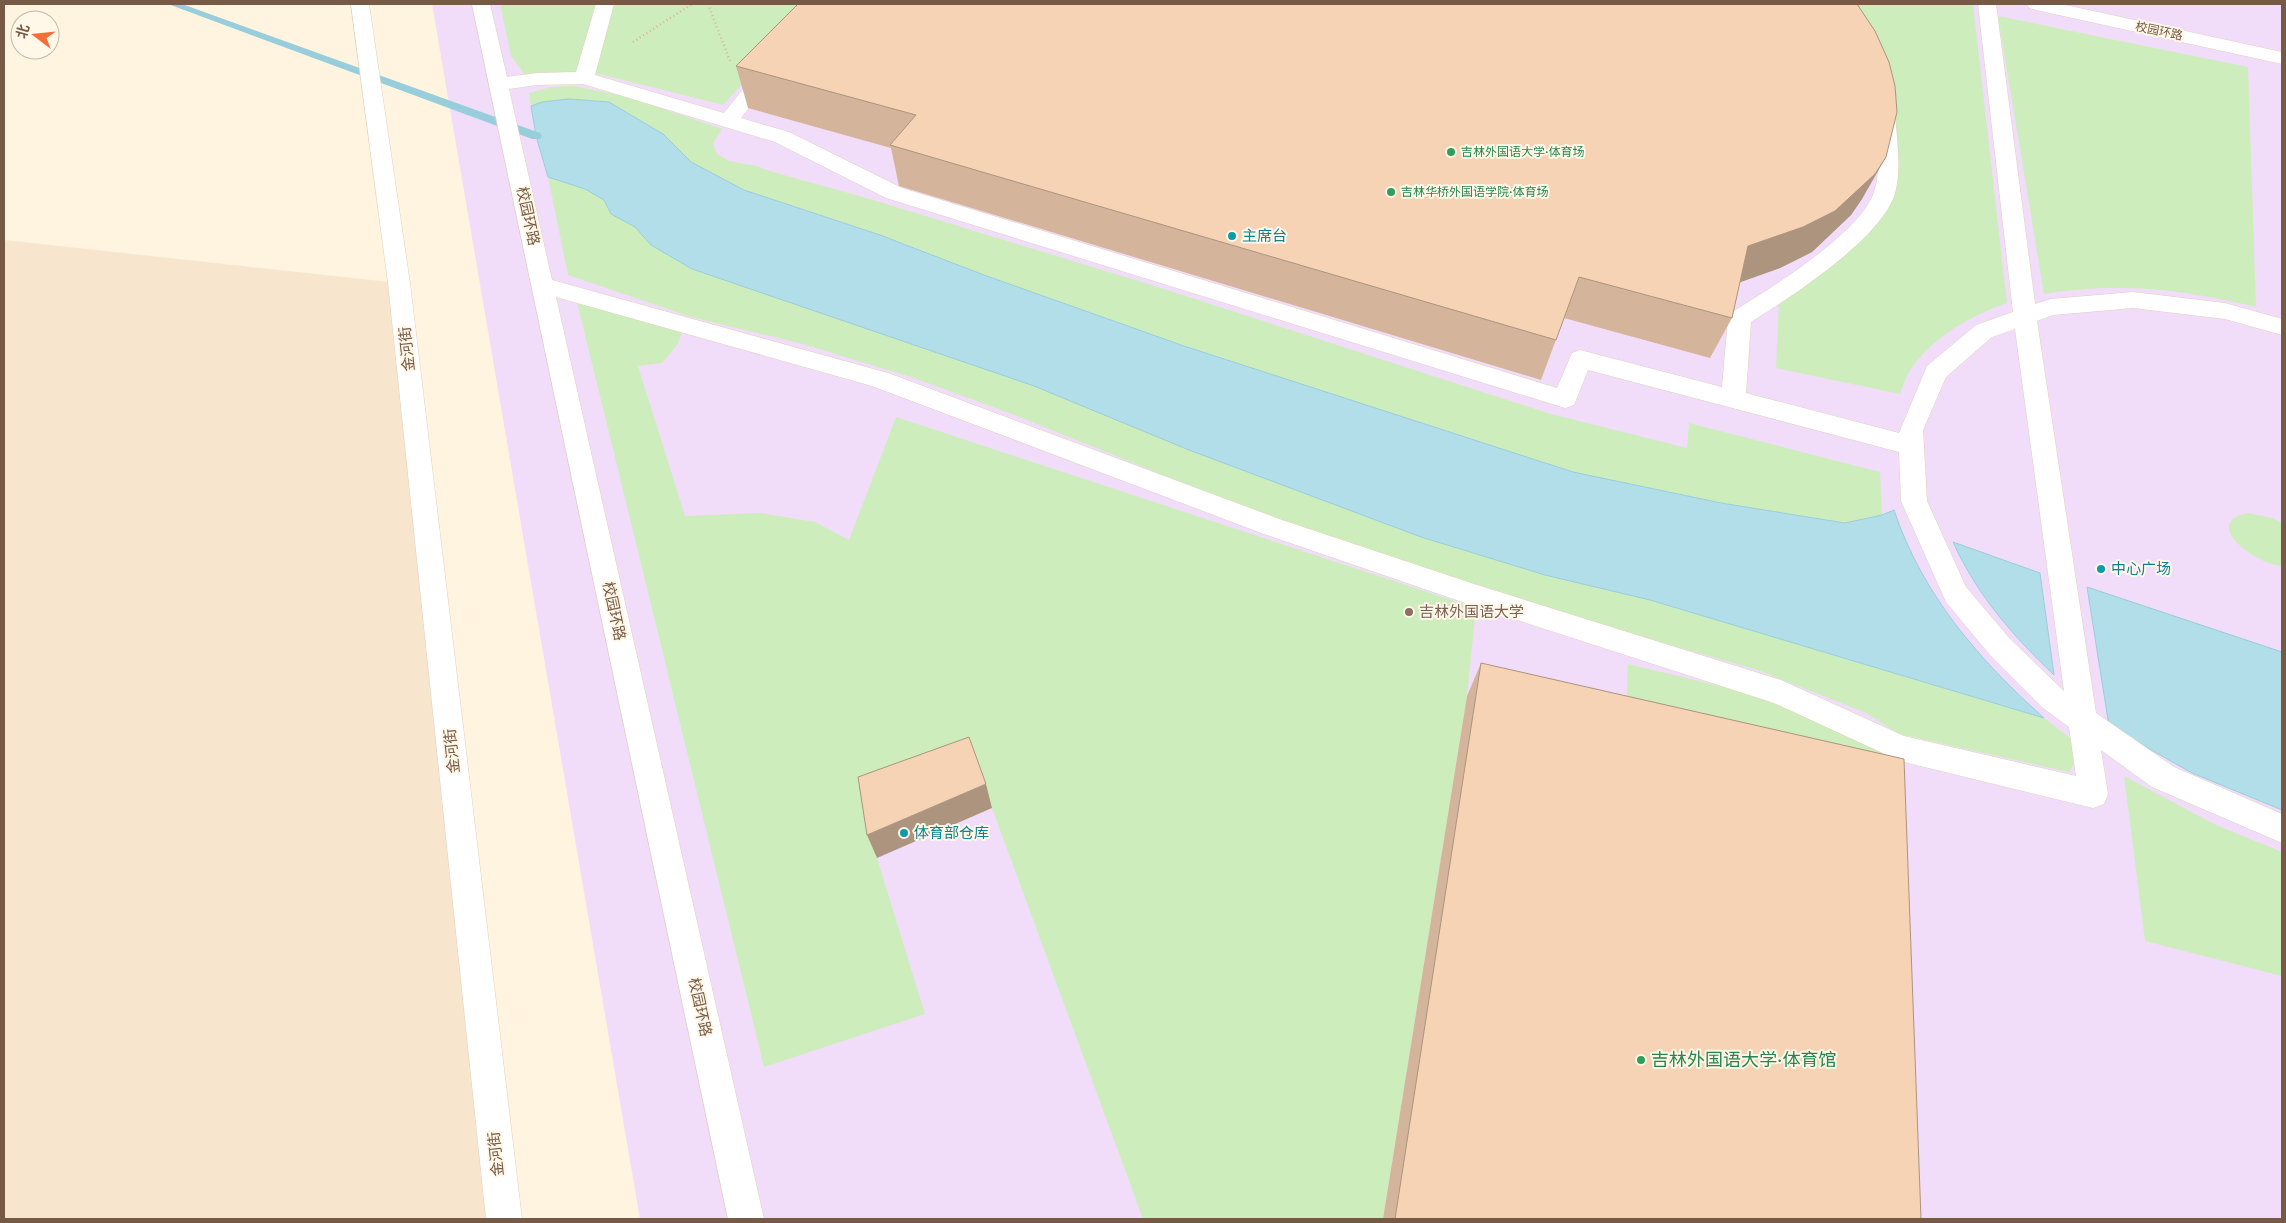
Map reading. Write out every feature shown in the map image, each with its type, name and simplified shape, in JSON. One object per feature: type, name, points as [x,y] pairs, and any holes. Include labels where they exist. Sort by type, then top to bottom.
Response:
[{"type":"street","name":"金河街","points":[[360,4],[399,283],[504,1219]]},
{"type":"street","name":"校园环路","points":[[481,4],[746,1219]]},
{"type":"street","points":[[584,78],[604,4]]},
{"type":"street","points":[[543,285],[879,379],[1274,527],[1474,596],[1780,693],[1900,748],[2093,794],[2025,316],[1987,4]]},
{"type":"street","name":"校园环路","points":[[2036,4],[2282,58]]},
{"type":"street","points":[[728,121],[780,56]]},
{"type":"street","points":[[498,84],[537,79],[584,78],[782,137],[894,193],[1565,400],[1580,359],[1912,446]]},
{"type":"street","points":[[1733,399],[1740,318],[1802,277],[1835,251],[1864,225],[1885,194],[1888,150],[1885,114],[1880,98]]},
{"type":"street","points":[[2282,328],[2225,311],[2133,300],[2051,307],[1984,331],[1936,372],[1911,430],[1914,501],[1956,594],[2000,646],[2053,699],[2163,777],[2282,829]]},
{"type":"path","points":[[584,78],[634,41],[692,4]]},
{"type":"path","points":[[708,4],[744,101]]},
{"type":"shaded area","name":"吉林外国语大学","points":[[432,4],[2282,4],[2282,1219],[640,1219]]},
{"type":"shaded area","points":[[4,240],[399,283],[501,1219],[4,1219]]},
{"type":"green space","points":[[500,4],[815,4],[723,105],[599,74],[525,75],[511,56]]},
{"type":"green space","points":[[1847,4],[1973,4],[2007,303],[1966,321],[1930,347],[1911,369],[1900,394],[1776,368],[1779,301],[1885,194]]},
{"type":"green space","points":[[1998,16],[2248,67],[2256,307],[2202,296],[2150,289],[2099,288],[2044,294]]},
{"type":"green space","points":[[574,86],[628,97],[722,129],[713,143],[716,153],[729,161],[757,166],[870,199],[1158,287],[1551,414],[1687,448],[1689,423],[1880,472],[1882,515],[1846,523],[1721,503],[1573,472],[1184,346],[984,275],[880,235],[744,190],[691,162],[663,134],[609,102],[569,99],[542,102],[531,106],[529,93],[551,87]]},
{"type":"green space","points":[[548,177],[585,189],[604,200],[611,214],[635,227],[651,245],[692,269],[1034,386],[1189,450],[1421,537],[1545,575],[1650,600],[2044,718],[2083,748],[2069,772],[1899,734],[1866,713],[1758,670],[1531,605],[1252,511],[1017,416],[914,378],[799,343],[691,317],[568,275]]},
{"type":"green space","points":[[577,302],[682,332],[678,344],[662,363],[638,366],[685,516],[760,513],[815,522],[849,540],[896,417],[1476,608],[1467,696],[1383,1219],[1143,1219],[992,808],[868,801],[877,858],[925,1014],[764,1067]]},
{"type":"green space","points":[[2248,513],[2272,518],[2282,523],[2282,566],[2271,564],[2246,551],[2230,533],[2229,525],[2235,518]]},
{"type":"green space","points":[[1628,664],[1732,689],[1786,707],[1896,758],[1625,732]]},
{"type":"green space","points":[[2124,776],[2214,824],[2282,852],[2282,976],[2145,941]]},
{"type":"water","points":[[569,99],[609,102],[663,134],[691,162],[744,190],[880,235],[984,275],[1184,346],[1573,472],[1721,503],[1845,523],[1882,515],[1894,510],[1920,570],[1936,597],[1975,648],[2020,696],[2044,718],[1650,600],[1545,575],[1421,537],[1189,450],[1034,386],[692,269],[651,245],[635,227],[611,214],[604,200],[585,189],[548,177],[536,136],[531,106],[542,102]]},
{"type":"water","points":[[1953,542],[2040,573],[2054,675],[1997,614],[1973,580]]},
{"type":"water","points":[[2087,587],[2282,652],[2282,810],[2192,773],[2109,726]]},
{"type":"building","name":"吉林华桥外国语学院·体育场","points":[[798,4],[1857,4],[1875,31],[1889,62],[1895,86],[1897,112],[1886,157],[1875,174],[1835,211],[1803,227],[1748,246],[1732,318],[1579,277],[1556,340],[890,145],[916,115],[736,66]]},
{"type":"building","name":"吉林外国语大学·体育馆","points":[[1481,663],[1904,759],[1921,1219],[1395,1219]]},
{"type":"building","points":[[969,737],[986,784],[867,835],[858,777]]},
{"type":"waterway","points":[[173,4],[536,136]]},
{"type":"place","name":"吉林外国语大学·体育场","points":[[1451,152]]},
{"type":"place","name":"吉林华桥外国语学院·体育场","points":[[1391,192]]},
{"type":"place","name":"主席台","points":[[1232,236]]},
{"type":"place","name":"中心广场","points":[[2101,569]]},
{"type":"place","name":"吉林外国语大学","points":[[1409,612]]},
{"type":"place","name":"体育部仓库","points":[[904,833]]},
{"type":"place","name":"吉林外国语大学·体育馆","points":[[1641,1060]]}]
